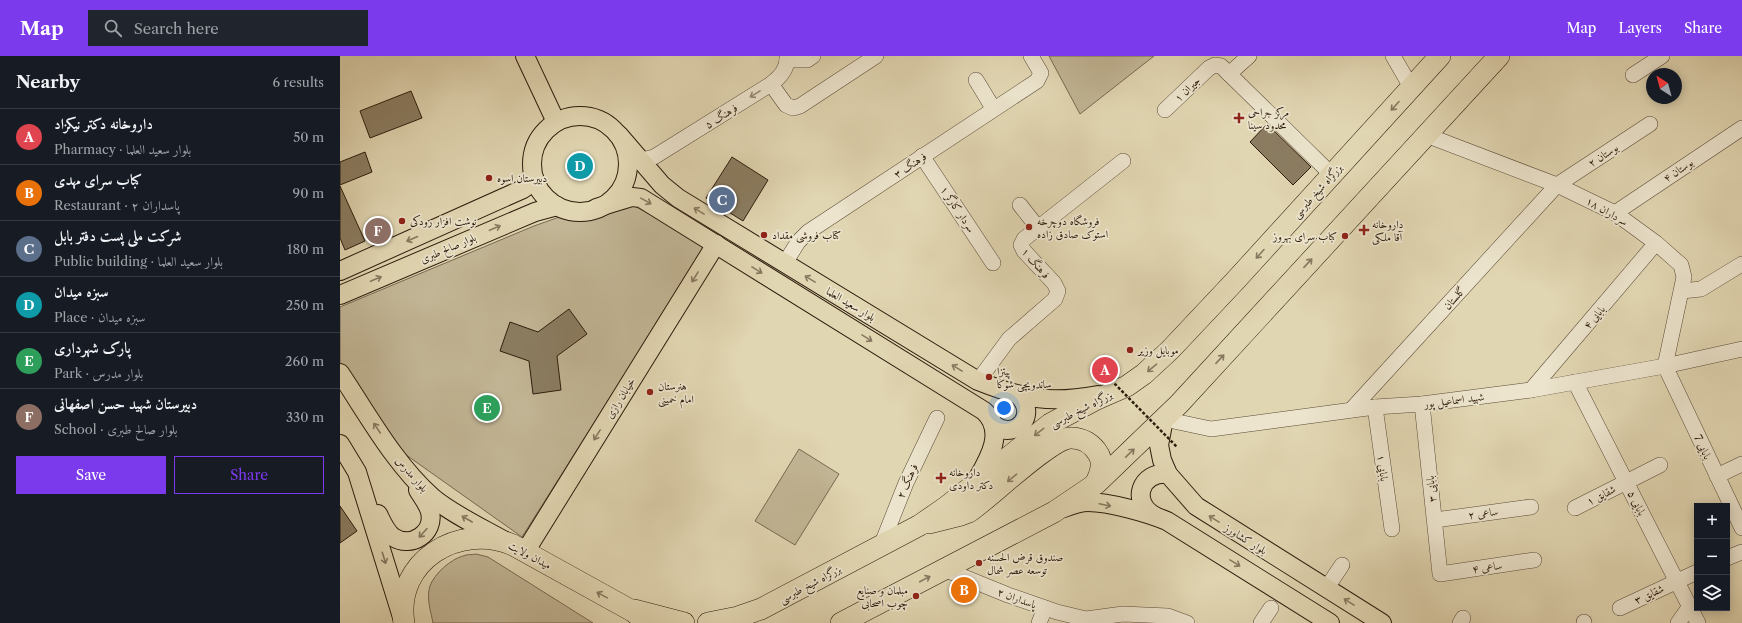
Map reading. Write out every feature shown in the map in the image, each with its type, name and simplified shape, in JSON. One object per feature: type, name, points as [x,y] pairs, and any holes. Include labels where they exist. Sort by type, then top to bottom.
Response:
[{"type":"highway","name":"بزرگراه شیخ طبرسی","points":[[708,623],[738,617],[761,609],[920,525],[1054,421],[1113,386],[1127,386],[1157,364],[1235,281],[1440,56]]},
{"type":"highway","points":[[841,623],[1054,512],[1095,484],[1116,466],[1164,419],[1499,56]]},
{"type":"highway","points":[[920,525],[969,512],[1050,447],[1068,438],[1078,438],[1095,448],[1100,457],[1101,467],[1099,477],[1095,484]]},
{"type":"highway","name":"میدان ولایت","points":[[404,623],[404,602],[409,585],[423,562],[437,550],[452,542],[476,538],[499,540],[519,549],[639,617]]},
{"type":"highway","points":[[639,617],[684,623]]},
{"type":"main road","points":[[525,56],[556,122]]},
{"type":"main road","points":[[573,116],[590,117],[606,123],[619,135],[628,160],[626,177],[618,192],[612,199],[596,208],[586,211],[576,211],[557,206],[545,197],[535,180],[532,165],[535,148],[543,133],[556,122],[573,116]]},
{"type":"main road","name":"بلوار سعید العلما","points":[[619,135],[674,195],[978,381],[1018,395],[1058,401],[1113,386]]},
{"type":"main road","name":"بلوار صالح طبری","points":[[340,271],[523,189],[535,180]]},
{"type":"main road","name":"بلوار سعید العلما","points":[[596,208],[632,197],[641,198],[984,411],[989,415],[995,426]]},
{"type":"main road","name":"بلوار صالح طبری","points":[[340,295],[535,212],[557,206]]},
{"type":"main road","name":"خیابان رازی","points":[[519,549],[716,244]]},
{"type":"main road","name":"بلوار مدرس","points":[[340,373],[400,463],[424,489],[440,503],[519,549]]},
{"type":"main road","points":[[995,426],[999,429],[1010,430],[1022,423],[1025,418],[1026,408],[1022,399],[1018,395]]},
{"type":"main road","name":"بلوار کشاورز","points":[[1164,419],[1159,445],[1162,460],[1168,474],[1190,501],[1201,510],[1382,623]]},
{"type":"main road","points":[[974,484],[992,447],[995,426]]},
{"type":"main road","points":[[340,444],[357,472],[389,534],[400,540],[412,541],[418,539],[427,530],[430,524],[430,512],[400,463]]},
{"type":"main road","points":[[357,472],[404,623]]},
{"type":"main road","points":[[1168,474],[1155,474],[1144,483],[1142,489],[1142,502],[1149,513],[1167,521],[1330,623]]},
{"type":"main road","points":[[1054,512],[1072,505],[1088,502],[1155,516]]},
{"type":"street","points":[[787,58],[808,60],[814,56]]},
{"type":"street","points":[[771,84],[786,105],[794,108],[800,106],[876,56]]},
{"type":"street","name":"فرهنگ ۳","points":[[784,263],[798,242],[808,232],[1037,80],[1041,73],[1031,56]]},
{"type":"street","points":[[1248,56],[1229,74],[1332,175]]},
{"type":"street","points":[[1393,56],[1412,87]]},
{"type":"street","points":[[1633,75],[1662,56]]},
{"type":"street","name":"فرهنگ ۵","points":[[640,159],[650,159],[658,155],[771,84],[780,76],[787,58]]},
{"type":"street","name":"جیران ۱","points":[[1165,110],[1215,64],[1221,66],[1229,74]]},
{"type":"street","points":[[976,80],[993,108]]},
{"type":"street","name":"بوستان ۲","points":[[1557,185],[1650,124]]},
{"type":"street","name":"بوستان ۴","points":[[1615,213],[1742,128]]},
{"type":"street","name":"سرداران ۱۸","points":[[1426,135],[1557,185],[1615,213],[1656,243],[1681,265],[1684,277],[1682,292],[1665,366]]},
{"type":"street","name":"سردار کارگر ۱","points":[[922,156],[993,263]]},
{"type":"street","name":"فرهنگ ۱","points":[[978,381],[1009,339],[1054,299],[1058,291],[1054,283],[1024,251],[1021,245],[1024,239],[1123,161]]},
{"type":"street","name":"گلستان","points":[[1351,410],[1557,185]]},
{"type":"street","points":[[1020,205],[1038,228]]},
{"type":"street","name":"بابایی ۴","points":[[1531,390],[1656,243]]},
{"type":"street","points":[[1682,292],[1701,289],[1742,264]]},
{"type":"street","name":"شهید اسماعیل پور","points":[[1164,419],[1211,429],[1375,407],[1422,404],[1531,390],[1665,366],[1742,350]]},
{"type":"street","name":"بابایی 7","points":[[1665,366],[1742,528]]},
{"type":"street","name":"بابایی ۵","points":[[1575,382],[1698,623]]},
{"type":"street","name":"بابایی ۳","points":[[1422,404],[1440,574]]},
{"type":"street","name":"بابایی ۱","points":[[1375,407],[1392,529]]},
{"type":"street","name":"فرهنگ ۲","points":[[881,546],[906,483],[937,418]]},
{"type":"street","points":[[1717,476],[1742,464]]},
{"type":"street","name":"شقایق ۱","points":[[1575,508],[1660,465]]},
{"type":"street","name":"ساعی ۲","points":[[1435,520],[1531,507]]},
{"type":"street","points":[[1730,557],[1742,552]]},
{"type":"street","name":"ساعی ۴","points":[[1440,574],[1534,560]]},
{"type":"street","points":[[1326,588],[1342,565]]},
{"type":"street","name":"پاسداران ۲","points":[[944,569],[1008,595],[1085,621],[1123,614],[1168,616],[1187,623]]},
{"type":"street","name":"شقایق ۳","points":[[1620,608],[1694,573]]},
{"type":"street","points":[[1678,623],[1690,606]]},
{"type":"street","points":[[1039,623],[1044,608]]},
{"type":"street","points":[[1261,623],[1271,608]]},
{"type":"path","points":[[1113,386],[1177,447]]},
{"type":"shaded area","points":[[1049,56],[1154,56],[1080,114]]},
{"type":"shaded area","points":[[619,198],[707,244],[522,537],[402,452],[340,364],[340,307],[534,226],[576,211],[605,204]]},
{"type":"shaded area","points":[[799,449],[839,474],[795,545],[755,521]]},
{"type":"shaded area","points":[[476,554],[488,557],[593,623],[433,623],[428,595],[432,581],[439,572],[453,560],[465,555]]},
{"type":"building","points":[[411,91],[422,118],[370,138],[360,111]]},
{"type":"building","points":[[1267,124],[1311,167],[1293,185],[1250,142]]},
{"type":"building","points":[[365,152],[372,172],[340,185],[340,162]]},
{"type":"building","points":[[732,157],[768,180],[743,221],[706,198]]},
{"type":"building","points":[[340,186],[365,241],[345,250],[340,238]]},
{"type":"building","points":[[569,309],[587,334],[557,356],[561,390],[533,394],[529,361],[500,351],[510,322],[538,332]]},
{"type":"building","points":[[340,506],[357,531],[340,543]]},
{"type":"place","name":"مرکز جراحی محدود سینا","points":[[1239,118]]},
{"type":"place","name":"سبزه میدان","points":[[580,166]]},
{"type":"place","name":"دبیرستان اسوه","points":[[489,178]]},
{"type":"place","name":"شرکت ملی پست دفتر بابل","points":[[722,200]]},
{"type":"place","name":"نوشت افزار رودکی","points":[[402,221]]},
{"type":"place","name":"فروشگاه دوچرخه استوک صادق زاده","points":[[1029,227]]},
{"type":"place","name":"داروخانه آقا ملکی","points":[[1364,230]]},
{"type":"place","name":"دبیرستان شهید حسن اصفهانی","points":[[378,231]]},
{"type":"place","name":"کتاب فروشی مقداد","points":[[764,235]]},
{"type":"place","name":"کباب سرای بهروز","points":[[1345,236]]},
{"type":"place","name":"موبایل وزیر","points":[[1130,350]]},
{"type":"place","name":"داروخانه دکتر نیکزاد","points":[[1105,370]]},
{"type":"place","name":"پیتزا ساندویچی شوکا","points":[[989,377]]},
{"type":"place","name":"هنرستان امام خمینی","points":[[650,392]]},
{"type":"place","name":"پارک شهرداری","points":[[487,408]]},
{"type":"place","name":"داروخانه دکتر داودی","points":[[941,478]]},
{"type":"place","name":"صندوق قرض الحسنه توسعه عصر شمال","points":[[979,563]]},
{"type":"place","name":"کباب سرای مهدی","points":[[964,590]]},
{"type":"place","name":"مبلمان و صنایع چوب اصحابی","points":[[916,596]]}]
